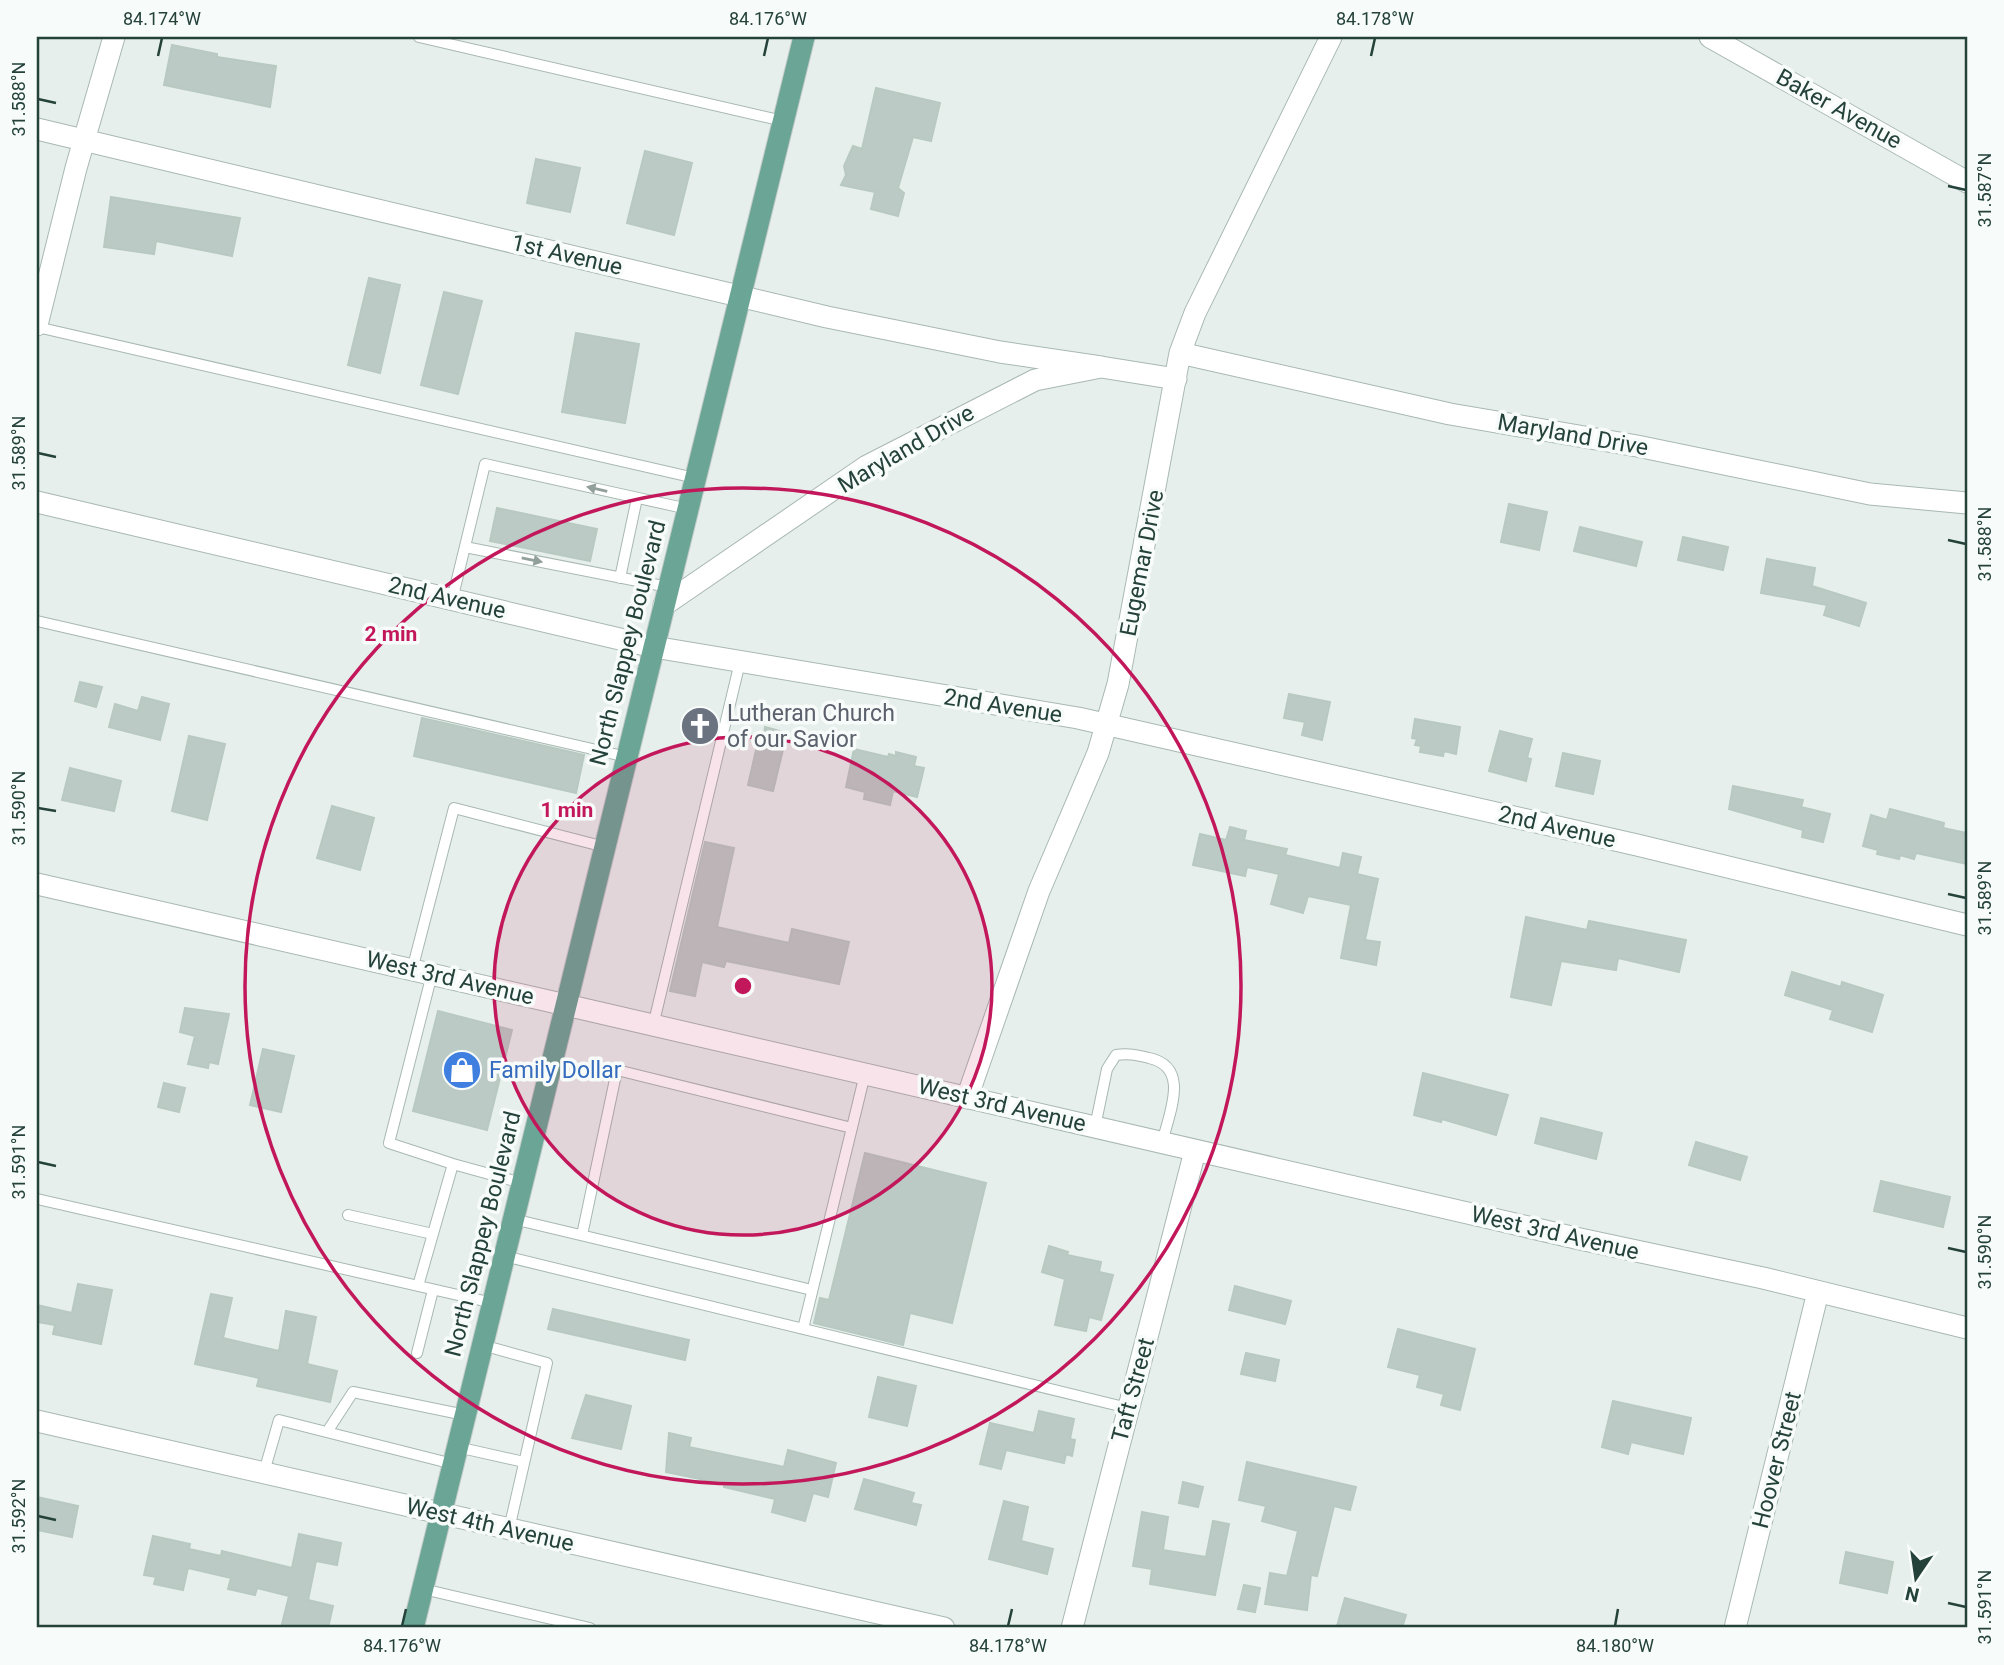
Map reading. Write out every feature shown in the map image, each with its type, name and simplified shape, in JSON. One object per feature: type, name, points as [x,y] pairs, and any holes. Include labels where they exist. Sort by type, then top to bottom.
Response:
[{"type":"main road","name":"North Slappey Boulevard","points":[[413,1628],[804,37]]},
{"type":"street","points":[[37,326],[114,37]]},
{"type":"street","name":"Eugemar Drive","points":[[967,1098],[1039,891],[1098,754],[1118,684],[1137,593],[1181,353],[1195,313],[1331,37]]},
{"type":"street","name":"Baker Avenue","points":[[1710,37],[1967,182]]},
{"type":"street","name":"1st Avenue","points":[[37,129],[827,317],[1000,352],[1101,367]]},
{"type":"street","name":"Maryland Drive","points":[[1181,353],[1450,414],[1637,446],[1870,494],[1967,503]]},
{"type":"street","name":"Maryland Drive","points":[[666,596],[901,446],[1035,380],[1101,367],[1176,379]]},
{"type":"street","name":"2nd Avenue","points":[[37,502],[654,647],[1106,724],[1637,845],[1967,925]]},
{"type":"street","name":"West 3rd Avenue","points":[[37,884],[1967,1328]]},
{"type":"street","name":"Taft Street","points":[[1072,1628],[1195,1151]]},
{"type":"street","name":"Hoover Street","points":[[1735,1628],[1818,1292]]},
{"type":"street","name":"West 4th Avenue","points":[[37,1422],[944,1628]]},
{"type":"lane","points":[[419,37],[783,121]]},
{"type":"lane","points":[[37,326],[695,478]]},
{"type":"lane","points":[[452,600],[485,464],[688,509]]},
{"type":"lane","points":[[620,578],[637,498]]},
{"type":"lane","points":[[465,547],[620,578],[666,596]]},
{"type":"lane","points":[[37,621],[627,757]]},
{"type":"lane","points":[[653,1026],[740,662]]},
{"type":"lane","points":[[522,1183],[389,1143],[454,808],[605,847]]},
{"type":"lane","points":[[1095,1127],[1107,1069],[1116,1055],[1128,1053],[1160,1060],[1172,1070],[1175,1083],[1162,1143]]},
{"type":"lane","points":[[582,1235],[617,1070],[852,1128]]},
{"type":"lane","points":[[803,1329],[865,1073]]},
{"type":"lane","points":[[418,1286],[453,1164]]},
{"type":"lane","points":[[37,1199],[493,1303]]},
{"type":"lane","points":[[348,1215],[433,1234]]},
{"type":"lane","points":[[513,1219],[812,1290]]},
{"type":"lane","points":[[504,1256],[1128,1408]]},
{"type":"lane","points":[[417,1353],[433,1290]]},
{"type":"lane","points":[[482,1345],[547,1363],[509,1529]]},
{"type":"lane","points":[[327,1432],[353,1392],[465,1415]]},
{"type":"lane","points":[[264,1472],[279,1420],[327,1432],[455,1455],[524,1462]]},
{"type":"lane","points":[[423,1589],[590,1628]]},
{"type":"building","points":[[172,45],[217,54],[217,57],[276,66],[270,107],[164,85]]},
{"type":"building","points":[[876,88],[940,103],[931,141],[913,137],[898,188],[904,193],[898,216],[871,209],[875,192],[841,185],[846,175],[844,166],[853,146],[862,149]]},
{"type":"building","points":[[645,151],[692,163],[674,235],[627,223]]},
{"type":"building","points":[[536,159],[580,168],[570,212],[527,203]]},
{"type":"building","points":[[111,197],[240,218],[232,256],[156,241],[154,254],[104,247]]},
{"type":"building","points":[[369,278],[400,285],[380,373],[348,365]]},
{"type":"building","points":[[444,292],[482,301],[458,394],[421,385]]},
{"type":"building","points":[[576,333],[639,344],[625,423],[562,412]]},
{"type":"building","points":[[1509,504],[1547,512],[1539,550],[1501,542]]},
{"type":"building","points":[[497,508],[597,529],[590,561],[490,541]]},
{"type":"building","points":[[1580,527],[1642,542],[1636,566],[1574,551]]},
{"type":"building","points":[[1683,537],[1728,547],[1723,570],[1678,560]]},
{"type":"building","points":[[1767,559],[1815,568],[1812,586],[1866,603],[1859,626],[1824,615],[1827,605],[1761,593]]},
{"type":"building","points":[[80,682],[102,687],[96,707],[75,701]]},
{"type":"building","points":[[1289,694],[1330,702],[1322,740],[1302,735],[1305,722],[1284,718]]},
{"type":"building","points":[[142,697],[169,704],[160,740],[109,727],[115,704],[138,711]]},
{"type":"building","points":[[422,718],[584,755],[576,793],[414,756]]},
{"type":"building","points":[[1415,719],[1460,727],[1456,754],[1444,751],[1443,756],[1420,752],[1421,746],[1415,745],[1417,739],[1412,738]]},
{"type":"building","points":[[765,727],[787,733],[773,791],[748,785],[760,733],[764,734]]},
{"type":"building","points":[[1500,731],[1532,739],[1527,758],[1531,759],[1526,781],[1489,771]]},
{"type":"building","points":[[189,736],[225,744],[207,820],[172,811]]},
{"type":"building","points":[[854,749],[888,757],[889,754],[896,756],[896,752],[916,757],[914,766],[924,768],[917,797],[893,791],[890,805],[864,799],[865,792],[846,787]]},
{"type":"building","points":[[1563,753],[1600,761],[1593,794],[1556,786]]},
{"type":"building","points":[[70,768],[121,781],[114,811],[62,800]]},
{"type":"building","points":[[1733,786],[1803,800],[1801,807],[1830,814],[1823,842],[1802,837],[1803,830],[1729,809]]},
{"type":"building","points":[[332,806],[374,818],[360,870],[317,858]]},
{"type":"building","points":[[1890,809],[1944,823],[1943,828],[1967,833],[1967,864],[1916,853],[1914,859],[1900,855],[1899,859],[1877,854],[1878,850],[1863,846],[1871,815],[1887,820]]},
{"type":"building","points":[[1230,827],[1246,831],[1244,840],[1287,849],[1285,855],[1340,868],[1343,853],[1361,857],[1357,874],[1378,879],[1365,940],[1380,942],[1376,965],[1341,958],[1351,905],[1308,896],[1303,913],[1271,904],[1279,874],[1247,867],[1245,876],[1193,865],[1200,834],[1226,840]]},
{"type":"building","points":[[705,842],[734,848],[717,927],[789,943],[792,929],[849,942],[839,984],[726,961],[724,967],[702,962],[695,996],[670,991]]},
{"type":"building","points":[[1526,917],[1587,930],[1589,921],[1686,940],[1679,972],[1618,958],[1616,970],[1561,961],[1551,1005],[1511,997]]},
{"type":"building","points":[[1792,972],[1841,987],[1842,982],[1883,995],[1872,1032],[1830,1019],[1833,1010],[1785,995]]},
{"type":"building","points":[[185,1008],[229,1014],[218,1064],[209,1062],[208,1068],[188,1064],[195,1036],[180,1032]]},
{"type":"building","name":"Family Dollar","points":[[438,1011],[512,1030],[487,1130],[413,1111]]},
{"type":"building","points":[[263,1049],[294,1056],[281,1112],[250,1105]]},
{"type":"building","points":[[1423,1073],[1508,1095],[1496,1135],[1442,1119],[1441,1122],[1414,1115]]},
{"type":"building","points":[[164,1083],[185,1088],[179,1112],[158,1107]]},
{"type":"building","points":[[1541,1118],[1602,1133],[1596,1159],[1535,1143]]},
{"type":"building","points":[[1696,1142],[1747,1157],[1740,1180],[1689,1165]]},
{"type":"building","points":[[865,1153],[986,1183],[952,1323],[910,1313],[903,1345],[814,1323],[820,1298],[829,1300]]},
{"type":"building","points":[[1881,1181],[1950,1197],[1943,1227],[1874,1211]]},
{"type":"building","points":[[1049,1246],[1068,1252],[1067,1255],[1101,1262],[1099,1272],[1113,1275],[1101,1320],[1089,1317],[1086,1331],[1055,1325],[1065,1279],[1042,1272]]},
{"type":"building","points":[[78,1284],[112,1290],[101,1344],[53,1334],[55,1325],[37,1322],[37,1305],[72,1313]]},
{"type":"building","points":[[1235,1286],[1291,1301],[1285,1324],[1229,1310]]},
{"type":"building","points":[[211,1294],[232,1298],[223,1338],[279,1351],[286,1311],[316,1317],[307,1364],[337,1371],[330,1402],[257,1386],[259,1378],[195,1364]]},
{"type":"building","points":[[553,1309],[689,1340],[685,1360],[548,1329]]},
{"type":"building","points":[[1398,1329],[1475,1349],[1460,1410],[1441,1405],[1444,1394],[1417,1387],[1420,1375],[1388,1367]]},
{"type":"building","points":[[1246,1353],[1279,1360],[1275,1381],[1241,1374]]},
{"type":"building","points":[[878,1377],[916,1386],[907,1426],[869,1417]]},
{"type":"building","points":[[586,1395],[631,1406],[621,1449],[572,1438]]},
{"type":"building","points":[[1613,1401],[1691,1418],[1683,1454],[1631,1442],[1628,1454],[1602,1447]]},
{"type":"building","points":[[1039,1411],[1074,1419],[1070,1439],[1075,1440],[1072,1456],[1066,1454],[1064,1463],[1006,1450],[1001,1469],[980,1464],[990,1423],[1034,1433]]},
{"type":"building","points":[[669,1433],[691,1438],[689,1447],[784,1467],[788,1450],[836,1463],[828,1497],[813,1493],[805,1521],[772,1512],[775,1499],[724,1487],[724,1484],[666,1472]]},
{"type":"building","points":[[1247,1462],[1356,1487],[1350,1510],[1334,1506],[1317,1576],[1311,1575],[1307,1610],[1265,1604],[1270,1573],[1287,1576],[1298,1531],[1262,1521],[1266,1506],[1239,1500]]},
{"type":"building","points":[[864,1479],[914,1493],[911,1503],[921,1505],[916,1525],[855,1509]]},
{"type":"building","points":[[1183,1482],[1203,1487],[1198,1507],[1179,1503]]},
{"type":"building","points":[[37,1497],[78,1506],[72,1537],[37,1530]]},
{"type":"building","points":[[1004,1501],[1028,1507],[1021,1541],[1053,1549],[1047,1574],[989,1559]]},
{"type":"building","points":[[1142,1512],[1168,1517],[1163,1550],[1206,1557],[1213,1521],[1229,1524],[1215,1595],[1150,1584],[1152,1569],[1133,1566]]},
{"type":"building","points":[[299,1534],[341,1543],[337,1565],[316,1561],[308,1600],[333,1606],[328,1628],[281,1628],[289,1596],[257,1588],[255,1595],[228,1589],[231,1578],[188,1568],[183,1590],[154,1584],[156,1577],[144,1575],[153,1536],[190,1544],[189,1549],[221,1556],[222,1551],[292,1568]]},
{"type":"building","points":[[1846,1552],[1893,1562],[1887,1593],[1840,1583]]},
{"type":"building","points":[[1244,1585],[1260,1588],[1255,1612],[1238,1609]]},
{"type":"building","points":[[1345,1598],[1406,1615],[1402,1628],[1337,1626]]},
{"type":"place","name":"Lutheran Church of our Savior","points":[[700,726]]},
{"type":"place","name":"Family Dollar","points":[[462,1070]]}]
